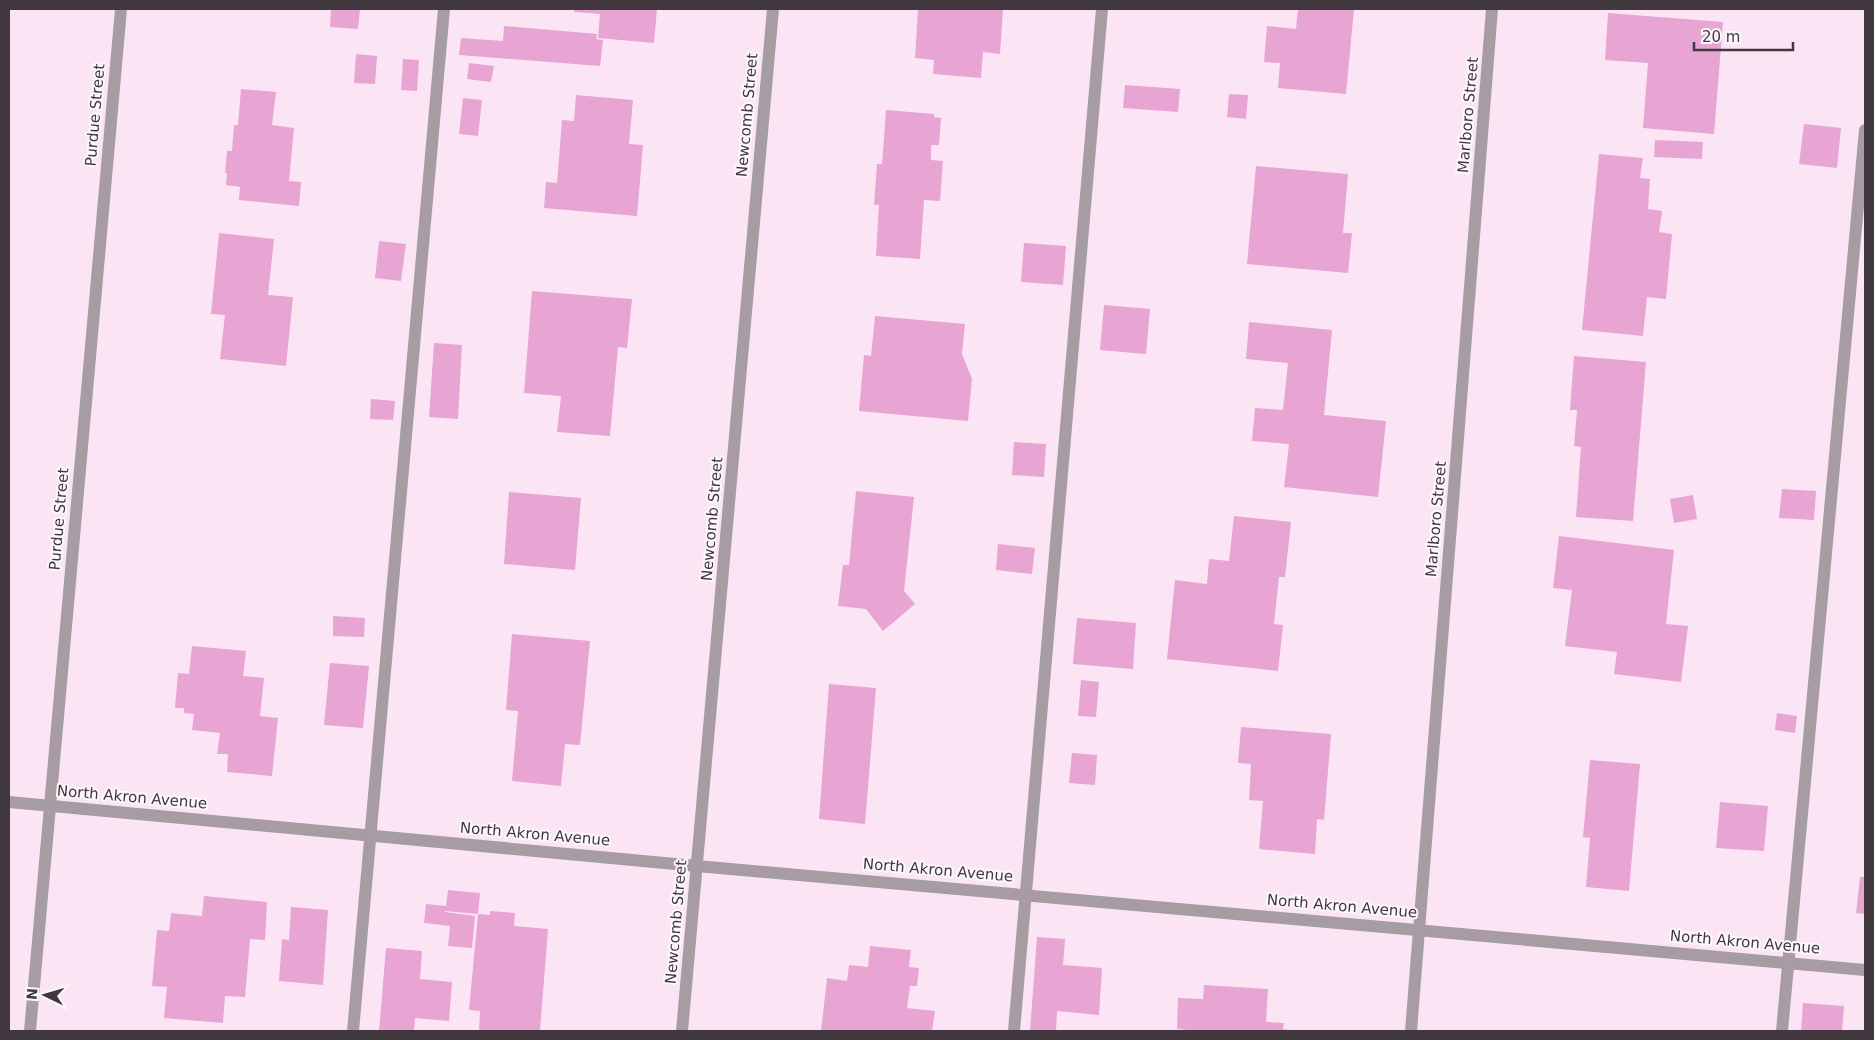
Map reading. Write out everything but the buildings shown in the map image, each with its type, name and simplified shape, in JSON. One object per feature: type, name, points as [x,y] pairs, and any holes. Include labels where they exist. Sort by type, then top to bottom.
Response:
[{"type":"street","name":"Purdue Street","points":[[30,1031],[121,9]]},
{"type":"street","points":[[354,1031],[444,9]]},
{"type":"street","name":"Newcomb Street","points":[[682,1031],[773,9]]},
{"type":"street","points":[[1014,1031],[1102,9]]},
{"type":"street","name":"Marlboro Street","points":[[1411,1031],[1492,9]]},
{"type":"street","points":[[1782,1031],[1865,130]]},
{"type":"street","name":"North Akron Avenue","points":[[9,802],[697,866],[1865,970]]}]
